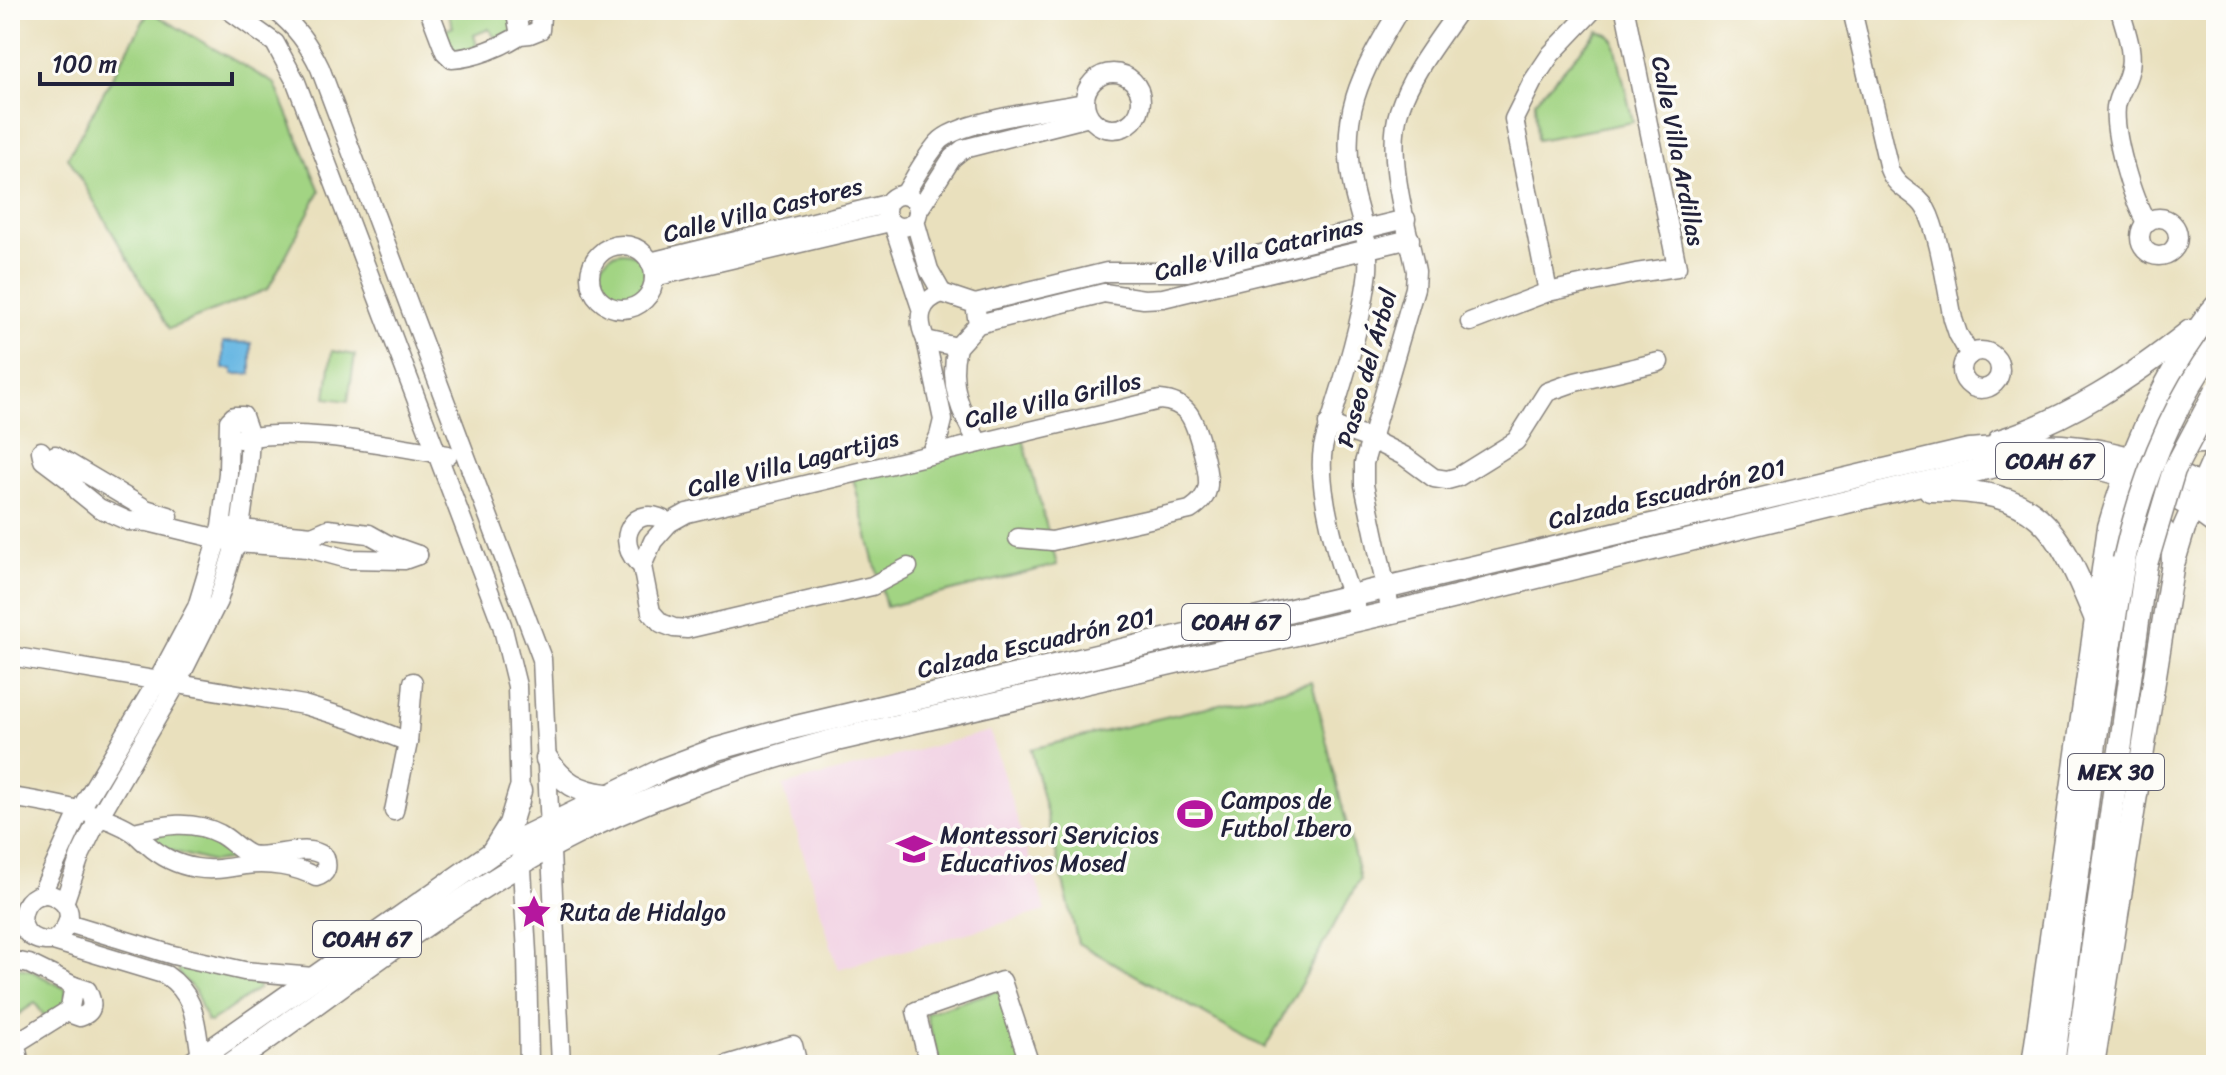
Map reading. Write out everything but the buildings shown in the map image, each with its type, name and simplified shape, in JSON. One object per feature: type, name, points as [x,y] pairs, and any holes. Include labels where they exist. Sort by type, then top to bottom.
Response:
[{"type":"main road","points":[[2033,1065],[2109,527],[2127,467],[2158,398],[2210,313]]},
{"type":"main road","points":[[1969,450],[2053,420],[2093,398],[2143,367],[2210,313]]},
{"type":"main road","name":"MEX 30","points":[[2053,1065],[2095,743],[2134,514],[2166,426],[2216,345]]},
{"type":"main road","name":"MEX 30","points":[[2076,1065],[2146,564],[2174,470],[2216,391]]},
{"type":"main road","points":[[2158,398],[2164,425],[2174,436],[2187,442],[2201,443],[2216,439]]},
{"type":"main road","name":"Calzada Escuadrón 201","points":[[195,1061],[492,853],[606,795],[717,749],[796,727],[1969,450],[2064,446],[2127,467],[2154,486],[2204,496]]},
{"type":"main road","points":[[2093,1065],[2175,558],[2204,496],[2216,458]]},
{"type":"main road","name":"Calzada Escuadrón 201","points":[[230,1065],[484,886],[552,846],[650,800],[766,758],[1391,612],[1901,490],[1972,470],[2029,461],[2127,467]]},
{"type":"main road","points":[[1901,490],[1980,491],[2019,503],[2056,538],[2072,564],[2095,619]]},
{"type":"main road","name":"COAH 67","points":[[2204,496],[2216,524]]},
{"type":"main road","points":[[2109,527],[2123,519],[2139,517],[2154,521],[2166,532],[2175,558]]},
{"type":"main road","points":[[2175,558],[2191,542],[2216,534]]},
{"type":"main road","points":[[547,759],[557,774],[571,786],[588,793],[606,795]]},
{"type":"main road","points":[[492,853],[510,824],[520,791]]},
{"type":"street","points":[[229,10],[275,43],[296,82],[513,658],[517,686],[529,1065]]},
{"type":"street","points":[[275,10],[293,19],[320,68],[542,659],[561,1065]]},
{"type":"street","points":[[429,10],[445,52],[452,59],[509,42],[520,35]]},
{"type":"street","name":"Paseo del Árbol","points":[[1361,619],[1349,595],[1323,492],[1321,472],[1328,424],[1368,269],[1368,249],[1347,146],[1351,109],[1356,90],[1399,10]]},
{"type":"street","name":"Paseo del Árbol","points":[[1391,612],[1364,485],[1364,463],[1415,288],[1416,271],[1395,162],[1394,141],[1398,115],[1418,69],[1459,10]]},
{"type":"street","points":[[1548,292],[1514,119],[1551,54],[1593,10]]},
{"type":"street","name":"Calle Villa Ardillas","points":[[1470,322],[1548,292],[1623,275],[1677,267],[1625,10]]},
{"type":"street","points":[[1852,10],[1889,169],[1898,185],[1920,201],[1930,218],[1953,319],[1970,355]]},
{"type":"street","points":[[2120,10],[2131,67],[2120,89],[2115,119],[2136,201],[2146,222]]},
{"type":"street","points":[[275,43],[293,19]]},
{"type":"street","points":[[890,217],[907,226],[952,158],[963,149],[1087,110],[972,125],[952,132],[940,140],[904,195]]},
{"type":"street","points":[[931,454],[943,420],[926,340],[920,329],[921,308],[890,217],[892,197],[904,195],[915,201],[929,270],[942,293]]},
{"type":"street","name":"Calle Villa Castores","points":[[652,269],[890,217]]},
{"type":"street","name":"Calle Villa Catarinas","points":[[975,304],[1107,272],[1187,272],[1406,219]]},
{"type":"street","name":"Calle Villa Catarinas","points":[[978,324],[1104,293],[1144,299],[1163,298],[1410,239]]},
{"type":"street","points":[[921,308],[933,296],[942,293],[975,304],[978,324],[957,347],[953,368],[958,401],[979,443]]},
{"type":"street","points":[[926,340],[957,347]]},
{"type":"street","points":[[1328,424],[1370,439],[1404,456],[1434,478],[1447,480],[1458,477],[1516,441],[1547,392],[1575,382],[1659,362]]},
{"type":"street","name":"Calle Villa Grillos","points":[[931,454],[1160,400],[1180,406],[1194,423],[1208,476],[1206,494],[1200,504],[1190,510],[1052,541],[1018,538]]},
{"type":"street","points":[[41,895],[80,810],[158,680],[197,607],[228,534],[228,435],[249,432],[304,435],[466,458]]},
{"type":"street","points":[[64,903],[80,856],[99,817],[177,683],[218,601],[249,432]]},
{"type":"street","points":[[41,451],[49,452],[146,509],[228,534],[312,536],[328,529],[369,534],[418,555],[404,560],[364,561],[335,557],[308,548],[113,515],[88,500],[71,481],[43,460],[41,451]]},
{"type":"street","name":"Calle Villa Lagartijas","points":[[908,567],[872,586],[687,629],[661,623],[651,612],[642,566],[653,541],[669,523],[687,513],[931,454]]},
{"type":"street","name":"Calle Villa Lagartijas","points":[[642,566],[629,551],[626,539],[629,529],[635,520],[647,516],[660,516],[669,523]]},
{"type":"street","points":[[11,655],[304,705],[408,742]]},
{"type":"street","points":[[394,811],[408,742],[413,682]]},
{"type":"street","points":[[10,797],[80,810],[99,817],[134,832],[161,855],[194,868],[221,869],[249,860],[219,833],[202,827],[168,824],[134,832]]},
{"type":"street","points":[[29,964],[45,940],[64,932],[68,923],[64,903],[57,897],[41,895],[25,906],[23,926],[29,934],[45,940],[166,975],[179,984],[189,997],[195,1061]]},
{"type":"street","points":[[68,923],[173,955],[244,971],[313,977]]},
{"type":"street","points":[[101,956],[105,936]]},
{"type":"street","points":[[166,975],[173,955]]},
{"type":"street","points":[[10,960],[29,964],[74,986],[66,1012],[13,1046],[20,1065]]},
{"type":"street","points":[[929,1065],[916,1011],[1002,981],[1030,1065]]},
{"type":"street","points":[[726,1065],[793,1045],[798,1065]]},
{"type":"shaded area","name":"Montessori Servicios Educativos Mosed","points":[[990,731],[1046,911],[838,969],[783,786]]},
{"type":"green space","points":[[447,10],[516,10],[510,38],[495,38],[489,29],[474,35],[477,46],[457,55],[443,31],[453,27]]},
{"type":"green space","points":[[149,11],[275,84],[320,191],[268,289],[169,329],[68,157]]},
{"type":"green space","points":[[1598,31],[1614,40],[1633,122],[1537,140],[1535,101]]},
{"type":"green space","points":[[623,252],[640,259],[647,276],[640,293],[623,300],[606,293],[599,276],[606,259]]},
{"type":"green space","points":[[332,351],[355,355],[348,401],[326,398]]},
{"type":"green space","points":[[1022,435],[1057,565],[886,607],[852,474]]},
{"type":"green space","name":"Campos de Futbol Ibero","points":[[1312,682],[1360,879],[1265,1048],[1078,943],[1031,749]]},
{"type":"green space","points":[[159,832],[208,835],[239,858],[212,862],[158,847],[152,838]]},
{"type":"green space","points":[[10,966],[30,970],[66,989],[67,1003],[45,1017],[35,1003],[10,1020]]},
{"type":"green space","points":[[179,968],[257,980],[259,988],[211,1022],[207,1021],[195,991],[178,973]]},
{"type":"green space","points":[[1002,989],[1025,1065],[940,1065],[926,1013]]},
{"type":"water","points":[[223,342],[251,343],[251,374],[233,374],[233,369],[223,369]]},
{"type":"place","name":"Campos de Futbol Ibero","points":[[1195,814]]},
{"type":"place","name":"Montessori Servicios Educativos Mosed","points":[[914,849]]},
{"type":"place","name":"Ruta de Hidalgo","points":[[534,912]]}]
